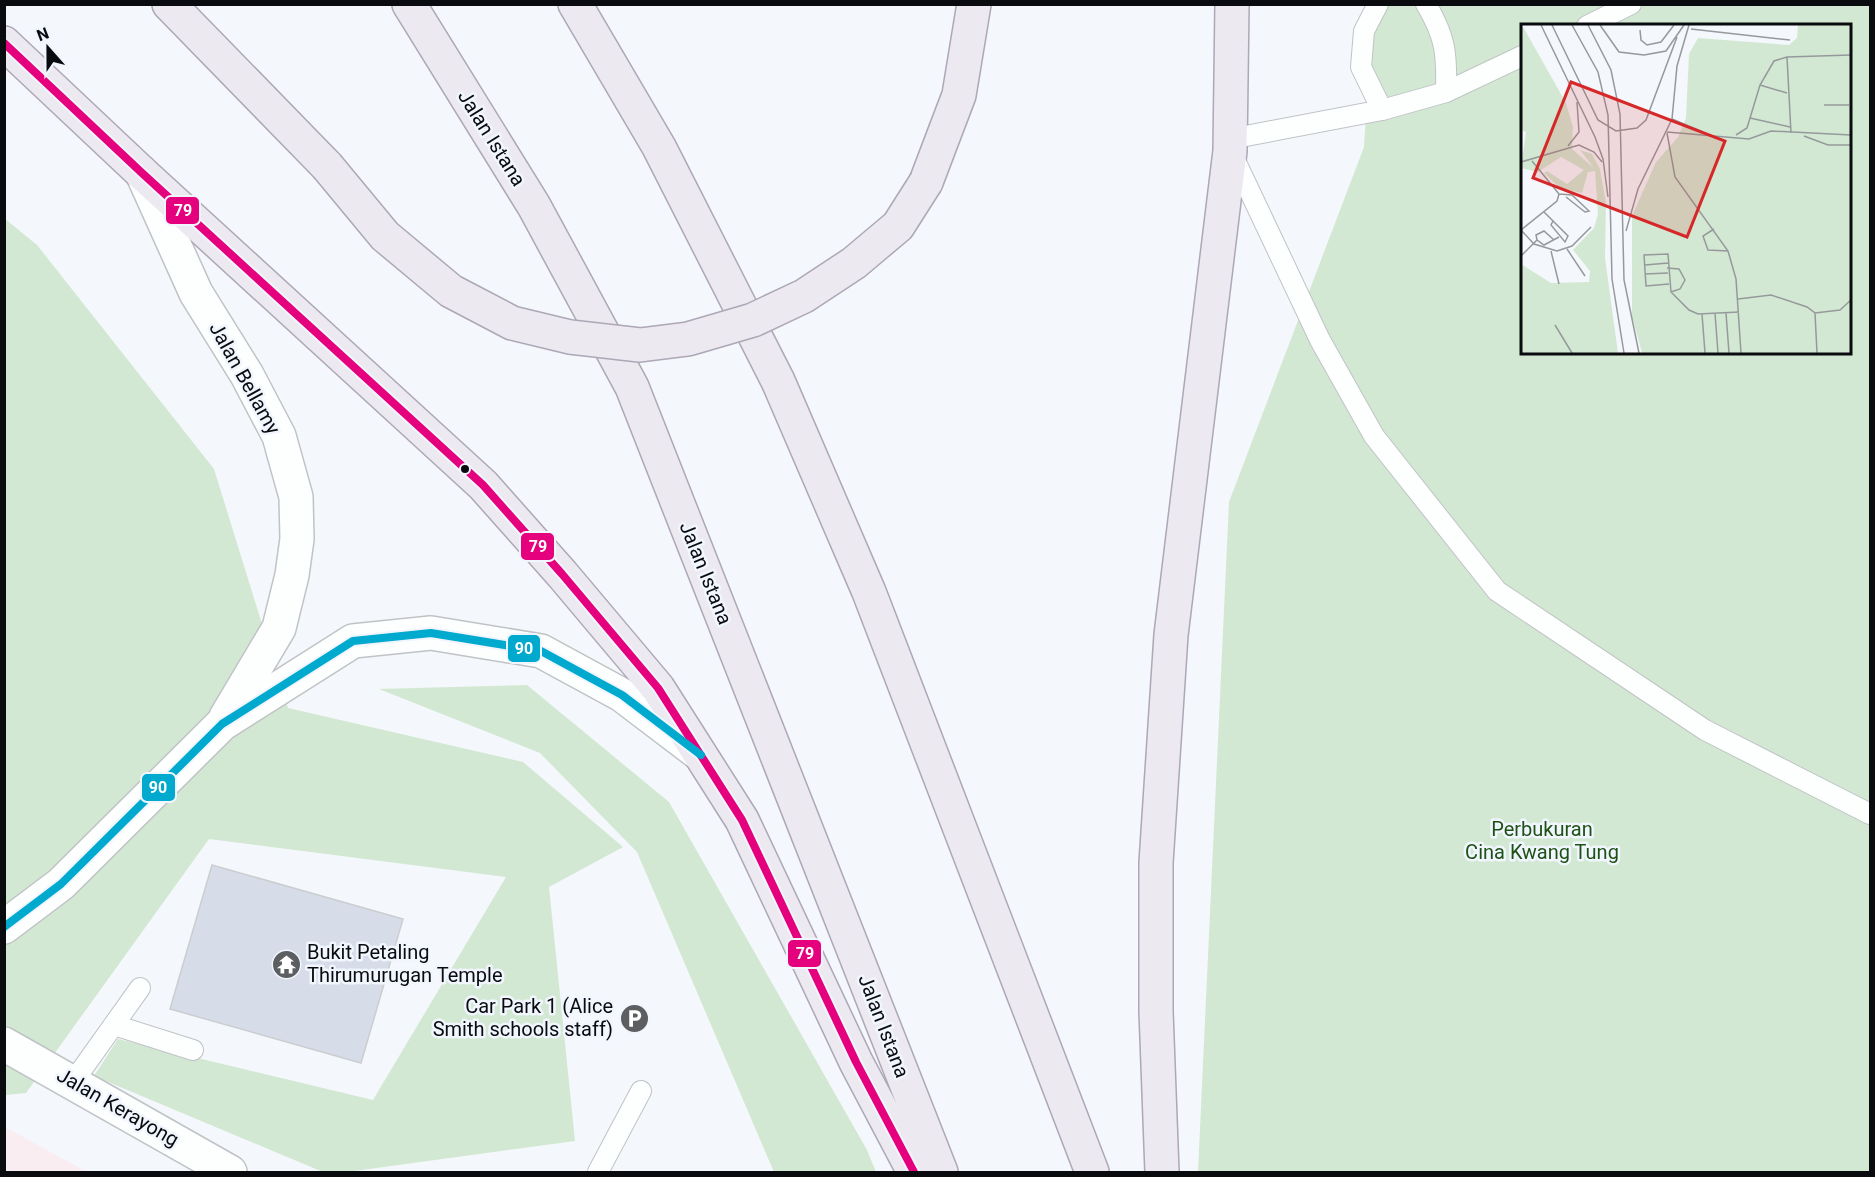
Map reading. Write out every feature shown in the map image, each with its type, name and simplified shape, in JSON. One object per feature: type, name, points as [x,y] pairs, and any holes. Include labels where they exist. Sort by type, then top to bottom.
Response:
[{"type":"main road","points":[[170,4],[327,166],[385,236],[451,291],[512,323],[570,337],[640,345],[688,339],[753,320],[804,296],[854,263],[898,226],[926,182],[959,95],[974,4]]},
{"type":"main road","name":"Jalan Istana","points":[[409,4],[534,206],[632,387],[941,1173]]},
{"type":"main road","points":[[576,4],[659,147],[778,381],[869,592],[1092,1173]]},
{"type":"main road","points":[[1162,1173],[1156,1011],[1156,863],[1171,635],[1230,145],[1232,4]]},
{"type":"main road","points":[[4,42],[142,173],[483,485],[658,688],[742,820],[856,1062],[914,1173]]},
{"type":"street","name":"Jalan Bellamy","points":[[142,173],[196,293],[248,375],[279,436],[296,496],[297,539],[292,575],[279,628],[222,724]]},
{"type":"street","name":"Jalan Bellamy","points":[[4,927],[61,884],[222,724],[353,641],[430,633],[541,651],[622,695],[701,755]]},
{"type":"street","name":"Jalan Kerayong","points":[[4,1044],[230,1173]]},
{"type":"lane","points":[[1378,4],[1364,31],[1361,67],[1382,110]]},
{"type":"lane","points":[[1426,4],[1439,27],[1447,56],[1446,92]]},
{"type":"lane","points":[[1591,24],[1631,4]]},
{"type":"lane","points":[[1521,56],[1446,92],[1382,110],[1230,145],[1320,340],[1374,436],[1497,591],[1705,730],[1870,814]]},
{"type":"lane","points":[[73,1082],[140,988]]},
{"type":"lane","points":[[114,1025],[193,1050]]},
{"type":"lane","points":[[598,1173],[641,1091]]},
{"type":"shaded area","points":[[5,1127],[87,1172],[5,1172]]},
{"type":"green space","name":"Perbukuran Cina Kwang Tung","points":[[1373,5],[1870,5],[1870,1172],[1198,1172],[1229,502],[1364,147]]},
{"type":"green space","points":[[4,218],[37,245],[214,469],[288,708],[523,762],[623,847],[549,887],[575,1141],[347,1172],[323,1172],[94,1076],[118,1039],[373,1100],[506,877],[209,839],[26,1093],[5,1095]]},
{"type":"green space","points":[[527,685],[669,802],[867,1150],[876,1172],[774,1172],[637,852],[540,753],[379,689]]},
{"type":"building","name":"Bukit Petaling Thirumurugan Temple","points":[[212,865],[403,919],[361,1063],[170,1009]]},
{"type":"transit line","name":"79","points":[[4,43],[142,173],[483,485],[658,688],[742,820],[856,1062],[914,1172]]},
{"type":"transit line","name":"90","points":[[4,927],[61,884],[222,724],[353,641],[431,633],[541,651],[622,695],[701,755]]},
{"type":"place","name":"Bukit Petaling Thirumurugan Temple","points":[[286,964]]},
{"type":"place","name":"Car Park 1 (Alice Smith schools staff)","points":[[634,1018]]}]
